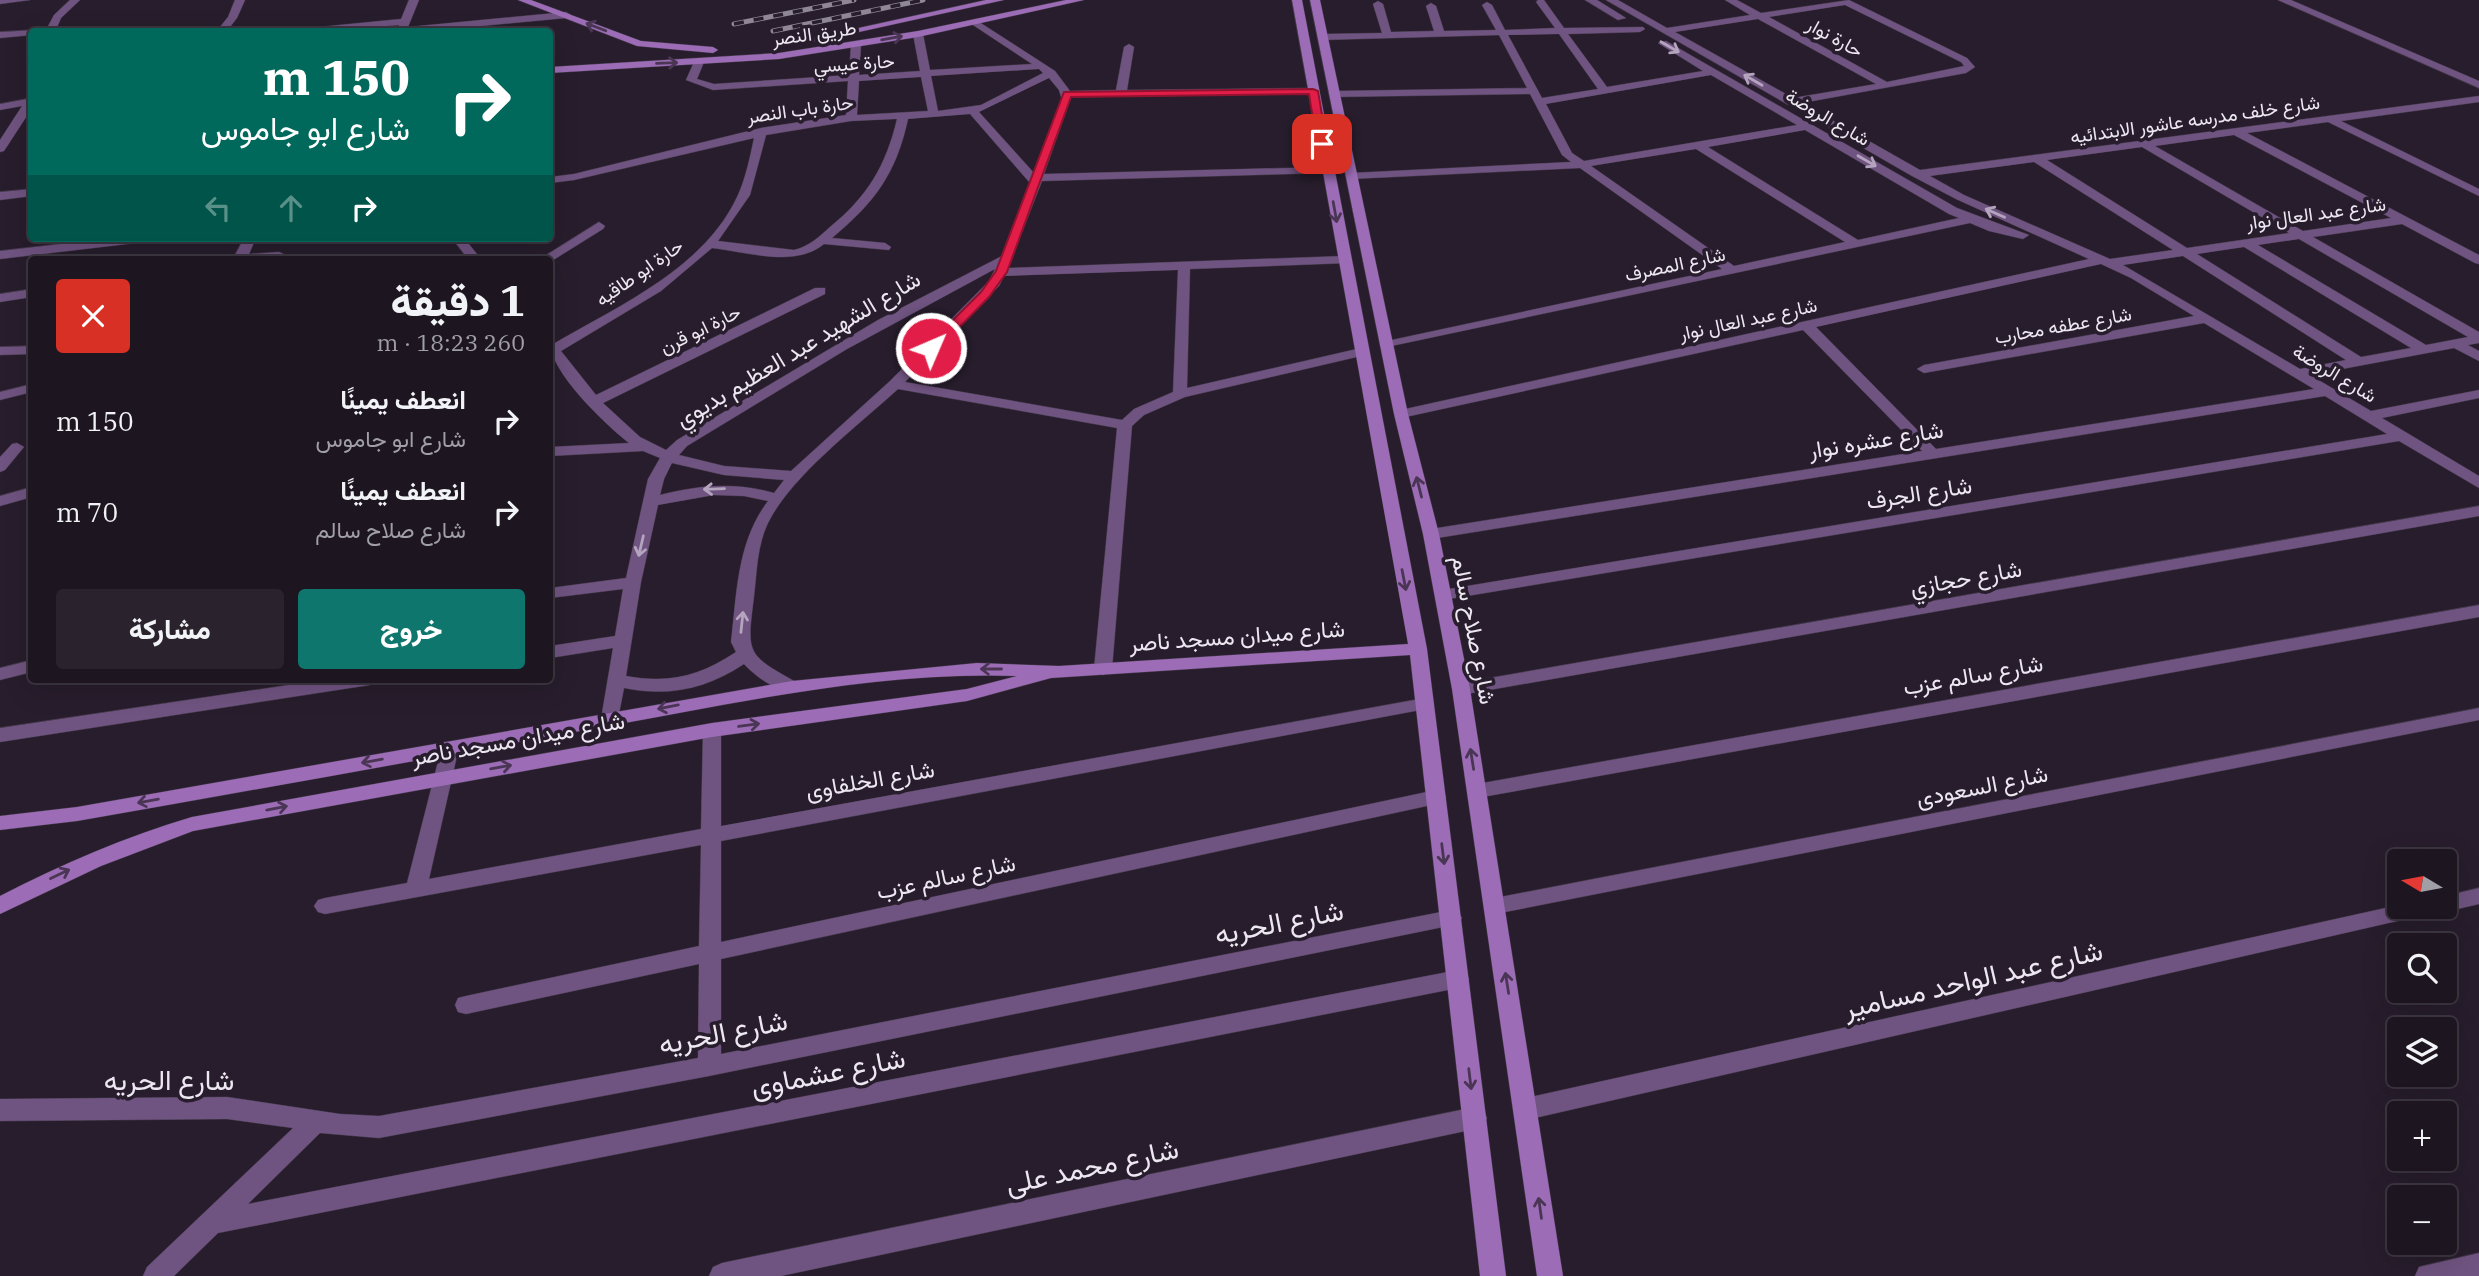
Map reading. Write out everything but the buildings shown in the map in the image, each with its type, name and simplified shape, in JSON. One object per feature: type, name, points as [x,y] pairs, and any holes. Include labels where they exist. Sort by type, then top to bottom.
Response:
[{"type":"main road","name":"طريق النصر","points":[[523,0],[640,44],[701,50],[772,47],[999,0]]},
{"type":"main road","name":"طريق النصر","points":[[553,70],[779,56],[918,34],[1079,0]]},
{"type":"main road","points":[[1297,0],[1418,649],[1475,1118],[1491,1275]]},
{"type":"main road","name":"شارع صلاح سالم","points":[[1315,0],[1401,414],[1431,534],[1461,689],[1550,1276]]},
{"type":"main road","points":[[624,65],[640,44]]},
{"type":"main road","name":"شارع ميدان مسجد ناصر","points":[[0,823],[76,814],[792,687],[977,669],[1059,672],[1418,649]]},
{"type":"main road","name":"شارع ميدان مسجد ناصر","points":[[0,906],[64,872],[128,844],[192,824],[712,730],[967,695],[1059,672]]},
{"type":"street","points":[[0,1],[25,0]]},
{"type":"street","points":[[51,28],[57,17],[75,0]]},
{"type":"street","points":[[224,28],[232,19],[240,0]]},
{"type":"street","points":[[414,0],[403,28],[566,15]]},
{"type":"street","name":"شارع الروضة","points":[[1590,0],[1970,219],[2019,234],[2057,241]]},
{"type":"street","name":"شارع الروضة","points":[[1611,0],[1916,174],[2057,241],[2107,261],[2207,318],[2479,483]]},
{"type":"street","name":"حارة نوار","points":[[1730,0],[1886,85]]},
{"type":"street","points":[[2283,0],[2479,85]]},
{"type":"street","points":[[1666,31],[1844,1],[1964,60],[1970,67],[1962,71],[1791,102]]},
{"type":"street","points":[[1541,2],[1604,90]]},
{"type":"street","points":[[1378,4],[1387,35]]},
{"type":"street","points":[[1487,5],[1560,145],[1578,165],[1733,271]]},
{"type":"street","points":[[1431,6],[1440,34]]},
{"type":"street","points":[[975,23],[1046,70],[1067,94],[1313,91]]},
{"type":"street","points":[[1322,37],[1640,29]]},
{"type":"street","points":[[0,35],[28,33]]},
{"type":"street","points":[[918,34],[934,116]]},
{"type":"street","points":[[851,118],[856,45]]},
{"type":"street","points":[[1121,94],[1129,47]]},
{"type":"street","name":"حارة عيسي","points":[[699,62],[691,80],[703,86],[1046,70]]},
{"type":"street","name":"حارة باب النصر","points":[[553,180],[574,177],[761,131],[851,118],[934,116],[973,111],[1046,70]]},
{"type":"street","points":[[1537,102],[1713,72]]},
{"type":"street","points":[[1334,94],[1531,90]]},
{"type":"street","points":[[792,687],[754,667],[744,655],[741,629],[751,548],[761,521],[795,476],[895,384],[985,295],[1004,265],[1067,94]]},
{"type":"street","name":"شارع خلف مدرسه عاشور الابتدائيه","points":[[1916,174],[2479,99]]},
{"type":"street","points":[[0,107],[28,102]]},
{"type":"street","points":[[0,149],[28,107]]},
{"type":"street","points":[[973,111],[1037,180],[1327,170]]},
{"type":"street","points":[[709,244],[801,253],[821,240],[863,206],[883,181],[899,137],[903,116]]},
{"type":"street","points":[[2330,119],[2479,193]]},
{"type":"street","points":[[1351,176],[1578,165],[1827,123]]},
{"type":"street","name":"حارة ابو طاقيه","points":[[553,347],[649,292],[709,244],[740,204],[749,184],[761,131]]},
{"type":"street","points":[[2235,131],[2479,261]]},
{"type":"street","points":[[2144,144],[2479,338]]},
{"type":"street","points":[[1699,145],[1856,244]]},
{"type":"street","points":[[2036,158],[2359,362]]},
{"type":"street","points":[[0,196],[28,192]]},
{"type":"street","name":"شارع المصرف","points":[[1387,345],[1970,219]]},
{"type":"street","name":"شارع عبد العال نوار","points":[[1401,414],[2107,261],[2403,220]]},
{"type":"street","points":[[551,256],[599,226]]},
{"type":"street","points":[[821,240],[885,247]]},
{"type":"street","points":[[0,256],[112,242]]},
{"type":"street","points":[[461,242],[473,256]]},
{"type":"street","points":[[2246,243],[2423,349]]},
{"type":"street","points":[[1004,265],[1185,265],[1344,260]]},
{"type":"street","name":"شارع الشهيد عبد العظيم بديوي","points":[[610,719],[633,582],[656,479],[668,457],[682,443],[822,356],[929,295],[1004,265]]},
{"type":"street","points":[[1180,394],[1185,265]]},
{"type":"street","name":"حارة ابو قرن","points":[[596,401],[820,291]]},
{"type":"street","points":[[0,298],[28,294]]},
{"type":"street","name":"شارع عطفه محارب","points":[[1924,369],[2207,318]]},
{"type":"street","points":[[1807,326],[1933,454]]},
{"type":"street","points":[[2298,373],[2479,338]]},
{"type":"street","points":[[2455,344],[2479,357]]},
{"type":"street","points":[[0,351],[28,350]]},
{"type":"street","points":[[553,350],[615,425],[645,446],[668,457],[729,470],[795,476]]},
{"type":"street","points":[[1103,669],[1125,425],[1139,412],[1180,394],[1361,352]]},
{"type":"street","points":[[895,384],[1125,425]]},
{"type":"street","points":[[0,396],[28,389]]},
{"type":"street","name":"شارع عشره نوار","points":[[1431,534],[2328,391]]},
{"type":"street","points":[[2369,416],[2479,394]]},
{"type":"street","name":"شارع الجرف","points":[[1443,595],[2402,436]]},
{"type":"street","points":[[553,452],[645,446]]},
{"type":"street","points":[[0,467],[17,447]]},
{"type":"street","points":[[2458,470],[2479,466]]},
{"type":"street","points":[[651,502],[704,489],[755,491],[776,498]]},
{"type":"street","points":[[0,501],[28,493]]},
{"type":"street","name":"شارع حجازي","points":[[1461,689],[2479,511]]},
{"type":"street","points":[[553,593],[633,582]]},
{"type":"street","name":"شارع سالم عزب","points":[[1477,791],[2479,611]]},
{"type":"street","points":[[553,652],[622,641]]},
{"type":"street","points":[[617,680],[646,687],[679,686],[713,677],[744,655]]},
{"type":"street","points":[[0,674],[28,667]]},
{"type":"street","points":[[0,735],[339,683]]},
{"type":"street","name":"شارع الخلفاوى","points":[[324,905],[1425,704]]},
{"type":"street","name":"شارع السعودى","points":[[1495,906],[2479,714]]},
{"type":"street","points":[[709,1066],[712,730]]},
{"type":"street","points":[[416,888],[450,747]]},
{"type":"street","name":"شارع سالم عزب","points":[[466,1005],[1436,797]]},
{"type":"street","points":[[2457,901],[2479,896]]},
{"type":"street","name":"شارع عبد الواحد مسامير","points":[[1526,1109],[2387,916]]},
{"type":"street","name":"شارع الحريه","points":[[0,1110],[226,1108],[262,1110],[314,1124],[379,1127],[709,1066],[1451,918]]},
{"type":"street","name":"شارع عشماوى","points":[[210,1223],[1458,979]]},
{"type":"street","name":"شارع محمد على","points":[[722,1276],[1475,1118]]},
{"type":"street","points":[[156,1276],[314,1124]]},
{"type":"street","points":[[2428,1276],[2479,1265]]},
{"type":"railway","points":[[734,24],[854,0]]},
{"type":"railway","points":[[773,31],[923,0]]},
{"type":"route","points":[[931,348],[985,295],[1002,272],[1067,94],[1313,91],[1322,144]]}]
